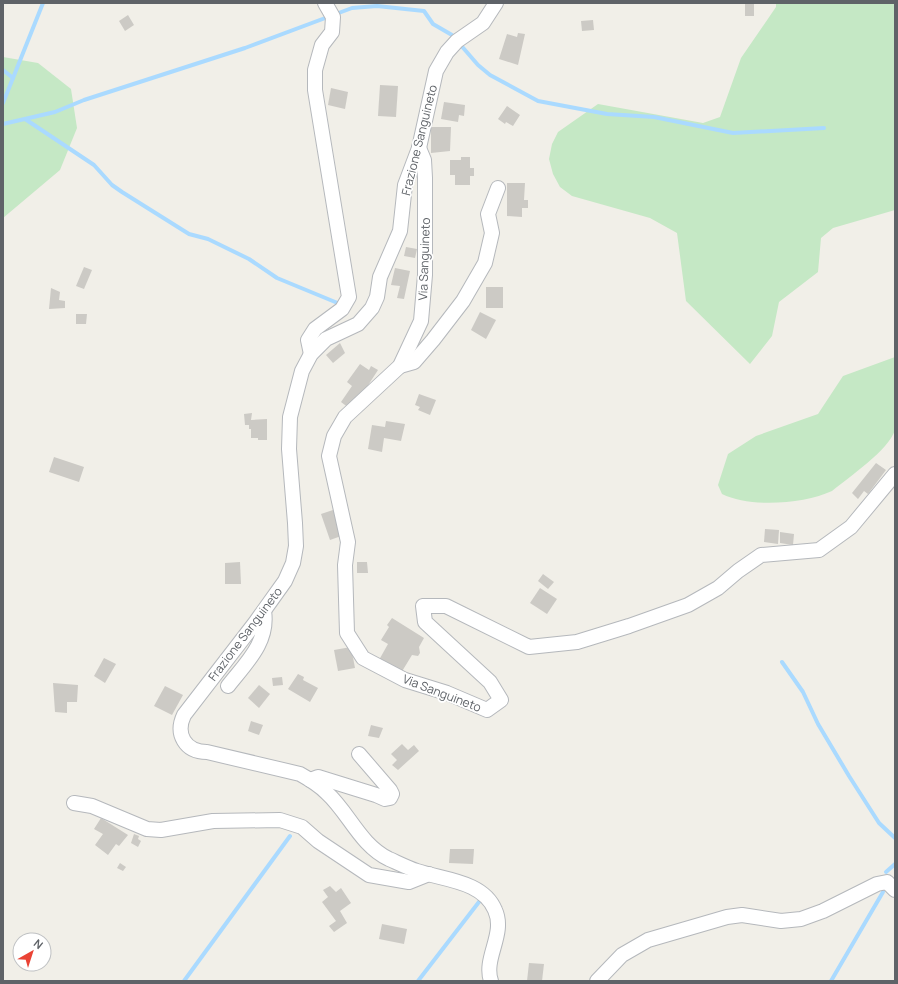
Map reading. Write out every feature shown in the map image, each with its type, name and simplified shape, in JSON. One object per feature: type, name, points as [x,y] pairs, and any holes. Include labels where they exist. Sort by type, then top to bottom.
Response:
[{"type":"street","points":[[311,354],[308,340],[315,329],[342,309],[349,297],[315,90],[315,70],[322,45],[332,32],[333,17],[325,3]]},
{"type":"street","name":"Frazione Sanguineto","points":[[491,981],[489,975],[490,966],[499,924],[495,910],[487,896],[474,887],[429,874],[387,858],[364,839],[328,793],[300,774],[207,752],[199,752],[186,744],[181,738],[180,722],[264,611],[285,581],[293,563],[296,546],[289,449],[290,417],[296,389],[311,354],[326,339],[358,324],[372,308],[377,297],[380,277],[400,231],[405,185],[419,148],[436,71],[447,52],[457,41],[483,23],[496,3]]},
{"type":"street","name":"Via Sanguineto","points":[[419,148],[424,160],[425,275],[421,322],[400,366],[345,417],[334,436],[329,456],[348,542],[345,564],[348,633],[363,658],[405,680],[447,693],[487,710],[501,700],[490,682],[425,622],[423,606],[446,606],[529,647],[577,642],[680,608],[718,588],[738,571],[761,555],[819,550],[851,527],[895,474]]},
{"type":"street","name":"Via Sanguineto","points":[[400,366],[414,362],[434,340],[463,301],[486,263],[492,233],[488,214],[498,188]]},
{"type":"street","points":[[228,686],[259,645],[264,634],[266,620],[264,611]]},
{"type":"street","points":[[310,780],[318,777],[385,799],[390,798],[392,794],[390,790],[359,754]]},
{"type":"street","points":[[74,803],[92,806],[147,829],[161,830],[213,821],[280,820],[302,827],[318,841],[369,875],[409,882],[429,874]]},
{"type":"street","points":[[597,981],[622,955],[648,940],[727,917],[742,916],[780,921],[801,919],[823,911],[877,884],[887,882],[895,890]]},
{"type":"green space","points":[[776,3],[895,3],[895,210],[833,228],[821,238],[818,272],[779,302],[772,336],[750,364],[686,301],[677,233],[650,218],[572,196],[560,187],[553,174],[549,159],[552,144],[558,132],[598,104],[703,123],[720,117],[741,58],[776,7]]},
{"type":"green space","points":[[3,57],[38,63],[71,89],[77,128],[60,170],[3,218]]},
{"type":"green space","points":[[895,357],[895,430],[885,446],[858,471],[832,491],[807,499],[777,503],[762,503],[747,501],[722,494],[718,485],[728,454],[756,436],[818,414],[843,376]]},
{"type":"building","points":[[745,3],[754,3],[754,16],[745,16]]},
{"type":"building","points":[[128,15],[134,25],[125,31],[119,21]]},
{"type":"building","points":[[593,20],[594,30],[582,31],[581,21]]},
{"type":"building","points":[[518,33],[525,34],[518,65],[499,59],[507,34],[517,37]]},
{"type":"building","points":[[380,85],[398,86],[396,117],[378,116]]},
{"type":"building","points":[[331,88],[348,92],[345,109],[328,105]]},
{"type":"building","points":[[444,102],[465,105],[464,116],[459,115],[458,122],[441,119]]},
{"type":"building","points":[[507,106],[520,115],[513,126],[506,122],[505,124],[498,119]]},
{"type":"building","points":[[431,127],[451,127],[450,151],[431,153]]},
{"type":"building","points":[[461,157],[470,157],[470,168],[474,168],[474,176],[470,176],[470,185],[455,185],[455,175],[450,175],[450,160],[461,160]]},
{"type":"building","points":[[507,183],[525,183],[524,200],[528,200],[528,208],[522,208],[522,217],[507,216]]},
{"type":"building","points":[[406,247],[417,249],[415,258],[404,256]]},
{"type":"building","points":[[84,267],[92,270],[84,289],[76,286]]},
{"type":"building","points":[[395,268],[410,271],[404,299],[397,298],[400,286],[391,285]]},
{"type":"building","points":[[486,287],[503,287],[503,308],[486,308]]},
{"type":"building","points":[[51,288],[60,292],[59,300],[65,301],[65,308],[49,309]]},
{"type":"building","points":[[480,312],[496,320],[486,339],[471,330]]},
{"type":"building","points":[[76,314],[87,314],[86,324],[76,324]]},
{"type":"building","points":[[340,343],[345,353],[333,363],[326,355]]},
{"type":"building","points":[[360,364],[369,370],[371,366],[378,370],[363,393],[349,408],[341,402],[352,386],[347,382]]},
{"type":"building","points":[[419,394],[436,400],[430,415],[418,410],[420,407],[415,405]]},
{"type":"building","points":[[252,413],[251,420],[267,419],[267,440],[251,438],[251,429],[249,429],[249,425],[245,425],[244,414]]},
{"type":"building","points":[[386,421],[405,424],[401,441],[384,438],[382,452],[368,449],[372,425],[385,427]]},
{"type":"building","points":[[54,457],[84,467],[79,482],[49,472]]},
{"type":"building","points":[[876,463],[886,470],[868,494],[864,491],[858,499],[852,493]]},
{"type":"building","points":[[336,509],[344,535],[330,540],[321,514]]},
{"type":"building","points":[[765,529],[779,530],[778,544],[764,542]]},
{"type":"building","points":[[780,532],[794,534],[793,545],[780,543]]},
{"type":"building","points":[[240,562],[241,584],[225,584],[225,563]]},
{"type":"building","points":[[357,562],[367,562],[368,573],[357,573]]},
{"type":"building","points":[[543,574],[554,582],[548,589],[538,581]]},
{"type":"building","points":[[540,588],[557,599],[547,614],[530,603]]},
{"type":"building","points":[[392,618],[424,638],[419,647],[420,653],[418,656],[412,655],[401,673],[379,660],[388,644],[381,640],[389,627],[387,625]]},
{"type":"building","points":[[351,647],[355,668],[338,671],[334,650]]},
{"type":"building","points":[[104,658],[116,664],[105,683],[94,676]]},
{"type":"building","points":[[298,674],[304,677],[303,680],[318,688],[310,702],[288,689]]},
{"type":"building","points":[[282,677],[283,685],[273,686],[272,678]]},
{"type":"building","points":[[53,683],[78,685],[77,702],[67,702],[67,713],[55,712]]},
{"type":"building","points":[[259,685],[270,694],[259,708],[248,698]]},
{"type":"building","points":[[165,686],[183,695],[172,715],[154,706]]},
{"type":"building","points":[[251,721],[263,725],[259,735],[248,731]]},
{"type":"building","points":[[371,725],[383,728],[379,738],[368,736]]},
{"type":"building","points":[[402,744],[408,750],[414,745],[419,751],[398,770],[392,765],[397,760],[391,754]]},
{"type":"building","points":[[101,818],[128,835],[119,846],[116,844],[108,855],[95,845],[103,834],[94,829]]},
{"type":"building","points":[[134,834],[139,836],[138,839],[141,841],[138,847],[131,843]]},
{"type":"building","points":[[450,849],[474,849],[473,864],[449,863]]},
{"type":"building","points":[[120,863],[126,867],[123,871],[117,868]]},
{"type":"building","points":[[330,886],[336,892],[341,888],[351,903],[340,911],[347,923],[334,932],[329,926],[336,921],[322,902],[328,897],[323,890]]},
{"type":"building","points":[[382,924],[407,929],[404,944],[379,939]]},
{"type":"building","points":[[529,963],[544,964],[542,981],[527,981]]},
{"type":"waterway","points":[[3,103],[43,3]]},
{"type":"waterway","points":[[3,124],[55,112],[84,100],[245,48],[352,8],[377,6],[424,11],[433,24],[452,35],[478,65],[490,75],[538,101],[607,114],[654,117],[733,133],[824,128]]},
{"type":"waterway","points":[[3,70],[13,78]]},
{"type":"waterway","points":[[25,119],[94,165],[112,185],[189,234],[208,239],[249,259],[277,278],[340,304]]},
{"type":"waterway","points":[[782,662],[803,692],[818,724],[879,823],[895,838]]},
{"type":"waterway","points":[[184,981],[290,836]]},
{"type":"waterway","points":[[886,872],[895,864]]},
{"type":"waterway","points":[[831,981],[883,892]]},
{"type":"waterway","points":[[418,981],[482,898]]}]
